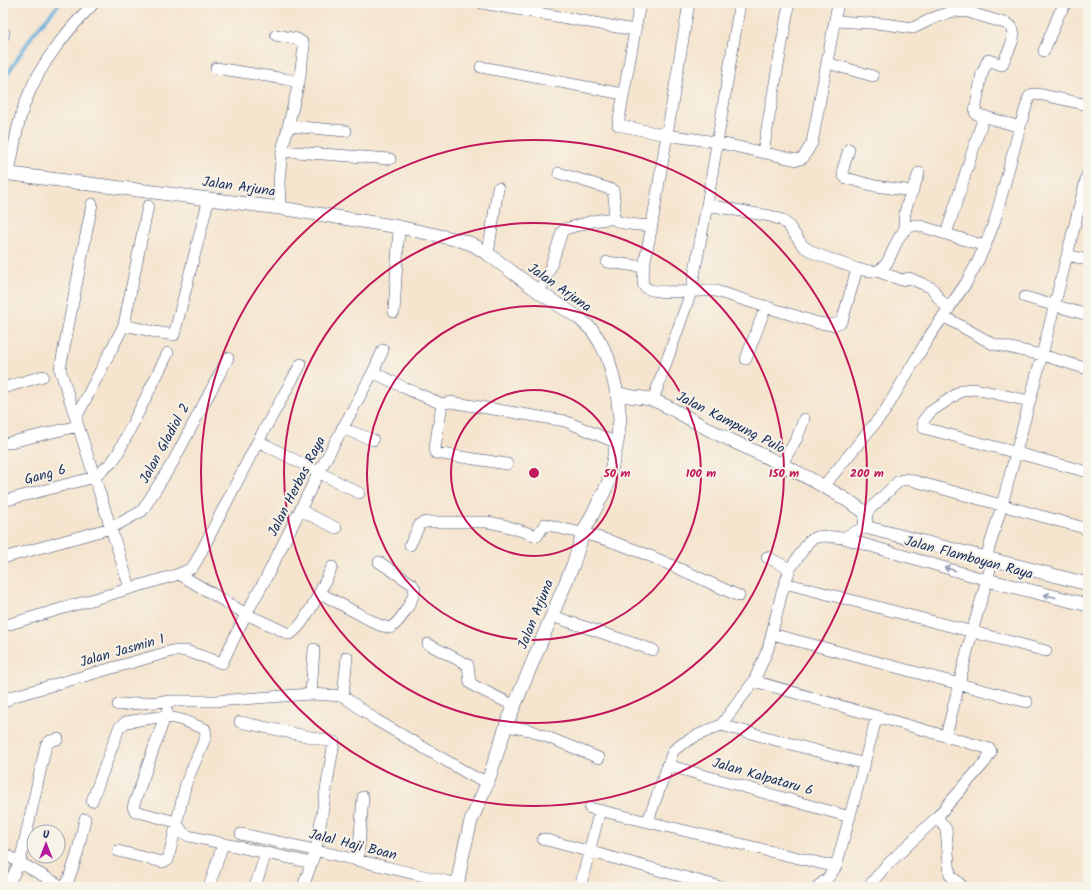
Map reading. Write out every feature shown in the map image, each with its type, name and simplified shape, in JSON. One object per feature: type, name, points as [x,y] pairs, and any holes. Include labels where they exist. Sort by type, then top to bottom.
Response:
[{"type":"street","points":[[6,173],[27,98],[44,65],[60,40],[94,3]]},
{"type":"street","points":[[482,3],[634,30]]},
{"type":"street","points":[[640,3],[618,125],[666,135],[716,142],[797,160],[803,158],[812,143],[836,22],[838,3]]},
{"type":"street","points":[[689,3],[642,282],[649,290],[691,292],[707,290],[716,291],[818,323],[837,324],[841,322],[843,318],[857,270]]},
{"type":"street","points":[[652,400],[691,292],[740,3]]},
{"type":"street","points":[[763,152],[788,3]]},
{"type":"street","points":[[1044,51],[1059,14],[1066,3]]},
{"type":"street","points":[[836,22],[885,24],[913,28],[953,11],[968,12],[1012,26],[1014,36],[1002,65],[988,60],[982,73],[975,111],[976,114],[1020,127]]},
{"type":"street","points":[[276,35],[297,39],[303,43],[304,47],[298,82],[282,151],[279,181],[280,208]]},
{"type":"street","points":[[828,64],[873,76]]},
{"type":"street","points":[[481,67],[623,94]]},
{"type":"street","points":[[216,68],[298,82]]},
{"type":"street","points":[[823,487],[885,411],[929,337],[966,282],[985,246],[995,220],[1027,100],[1033,94],[1088,105]]},
{"type":"street","points":[[946,234],[984,116]]},
{"type":"street","points":[[288,126],[346,131]]},
{"type":"street","points":[[849,149],[843,169],[843,175],[846,178],[875,186],[913,191]]},
{"type":"street","points":[[282,151],[390,159]]},
{"type":"street","points":[[946,736],[972,632],[987,580],[989,558],[1002,505],[1042,356],[1067,254],[1084,205],[1088,172]]},
{"type":"street","name":"Jalan Arjuna","points":[[6,173],[280,208],[399,227],[460,240],[472,244],[488,254],[539,292],[579,318],[592,330],[600,342],[608,358],[622,397],[617,443],[608,484],[583,532],[552,616],[506,726],[488,781],[472,821],[462,858],[457,885]]},
{"type":"street","points":[[559,173],[613,190],[615,206],[613,218]]},
{"type":"street","points":[[905,230],[904,213],[920,174]]},
{"type":"street","points":[[488,254],[498,188]]},
{"type":"street","points":[[124,326],[174,335],[209,198]]},
{"type":"street","points":[[92,204],[60,369],[130,588]]},
{"type":"street","points":[[706,205],[770,216],[782,220],[788,225],[803,246],[814,253],[857,270],[877,271],[902,280],[909,278],[932,288],[946,312],[993,344],[1088,369]]},
{"type":"street","points":[[3,444],[77,422],[124,326],[148,206]]},
{"type":"street","points":[[539,292],[551,266],[562,232],[565,229],[593,221],[613,218],[616,221],[625,223],[652,226]]},
{"type":"street","points":[[877,271],[886,263],[903,231],[910,226],[917,225],[985,246]]},
{"type":"street","points":[[394,312],[399,227]]},
{"type":"street","points":[[1067,254],[1088,260]]},
{"type":"street","points":[[607,262],[644,267]]},
{"type":"street","points":[[1025,296],[1054,306],[1088,315]]},
{"type":"street","points":[[746,359],[766,306]]},
{"type":"street","name":"Jalan Herbas Raya","points":[[246,614],[265,580],[342,428],[373,372],[383,350]]},
{"type":"street","points":[[95,476],[112,462],[117,455],[168,352]]},
{"type":"street","name":"Jalan Gladiol 2","points":[[3,558],[111,528],[143,510],[173,462],[228,358]]},
{"type":"street","points":[[3,626],[179,574],[188,570],[194,565],[258,441],[301,364]]},
{"type":"street","points":[[373,372],[442,404],[450,402],[565,421],[617,443]]},
{"type":"street","points":[[3,388],[43,376]]},
{"type":"street","points":[[1029,401],[975,389],[966,389],[930,412],[923,421],[924,428],[1088,472]]},
{"type":"street","name":"Jalan Kampung Pulo","points":[[622,397],[640,396],[652,400],[823,487],[866,513]]},
{"type":"street","points":[[442,404],[435,447],[436,453],[507,464]]},
{"type":"street","points":[[781,465],[796,438],[804,419]]},
{"type":"street","points":[[342,428],[373,440]]},
{"type":"street","points":[[258,441],[359,494]]},
{"type":"street","name":"Gang 6","points":[[3,501],[95,476]]},
{"type":"street","points":[[843,538],[866,527],[866,513],[899,481],[907,479],[1088,529]]},
{"type":"street","points":[[300,510],[336,528]]},
{"type":"street","points":[[410,545],[420,524],[426,522],[487,522],[503,525],[537,536],[545,524],[572,532],[583,532],[640,552],[739,596]]},
{"type":"street","name":"Jalan Flamboyan Raya","points":[[866,527],[1088,584]]},
{"type":"street","name":"Jalan Flamboyan Raya","points":[[790,569],[809,541],[812,539],[825,536],[843,538],[987,580],[1088,605]]},
{"type":"street","points":[[648,821],[673,751],[696,736],[721,725],[754,681],[768,649],[790,569],[767,557]]},
{"type":"street","points":[[320,593],[380,625],[390,628],[395,626],[412,598],[415,588],[412,584],[379,562]]},
{"type":"street","points":[[179,574],[246,614],[285,633],[293,633],[298,628],[320,593],[332,567]]},
{"type":"street","points":[[785,583],[1046,651]]},
{"type":"street","name":"Jalan Jasmin 1","points":[[3,703],[11,697],[172,651],[186,651],[222,663],[246,614]]},
{"type":"street","points":[[552,616],[653,650]]},
{"type":"street","points":[[772,634],[1027,702]]},
{"type":"street","points":[[428,644],[468,665],[470,683],[515,706]]},
{"type":"street","points":[[311,694],[314,649]]},
{"type":"street","points":[[343,696],[347,657]]},
{"type":"street","points":[[754,681],[990,749],[991,752],[985,762],[937,817],[884,868],[868,887]]},
{"type":"street","points":[[92,801],[121,725],[126,722],[167,709],[216,701],[311,694],[343,696],[376,720],[474,777],[488,781]]},
{"type":"street","points":[[118,705],[167,709],[182,720],[205,729],[206,736],[186,782],[169,859],[165,862],[118,851]]},
{"type":"street","points":[[167,709],[133,808],[136,812],[176,822],[183,833],[189,836],[312,863]]},
{"type":"street","points":[[817,887],[832,874],[836,866],[877,716]]},
{"type":"street","points":[[240,722],[334,742],[316,850],[303,887]]},
{"type":"street","points":[[721,725],[865,764]]},
{"type":"street","points":[[506,726],[530,730],[599,758]]},
{"type":"street","points":[[7,887],[20,862],[46,745],[50,741],[58,739]]},
{"type":"street","name":"Jalan Kalpataru 6","points":[[668,765],[850,817]]},
{"type":"street","points":[[358,861],[363,796]]},
{"type":"street","points":[[580,887],[589,852],[595,809],[836,866]]},
{"type":"street","points":[[937,817],[946,829],[950,875],[963,887]]},
{"type":"street","points":[[3,853],[64,887],[77,855],[85,819]]},
{"type":"street","name":"Jalal Haji Boan","points":[[241,834],[316,850],[457,885]]},
{"type":"street","points":[[543,839],[721,887]]},
{"type":"street","points":[[209,887],[223,844]]},
{"type":"street","points":[[255,887],[266,853]]},
{"type":"waterway","points":[[3,81],[34,33],[60,3]]}]
